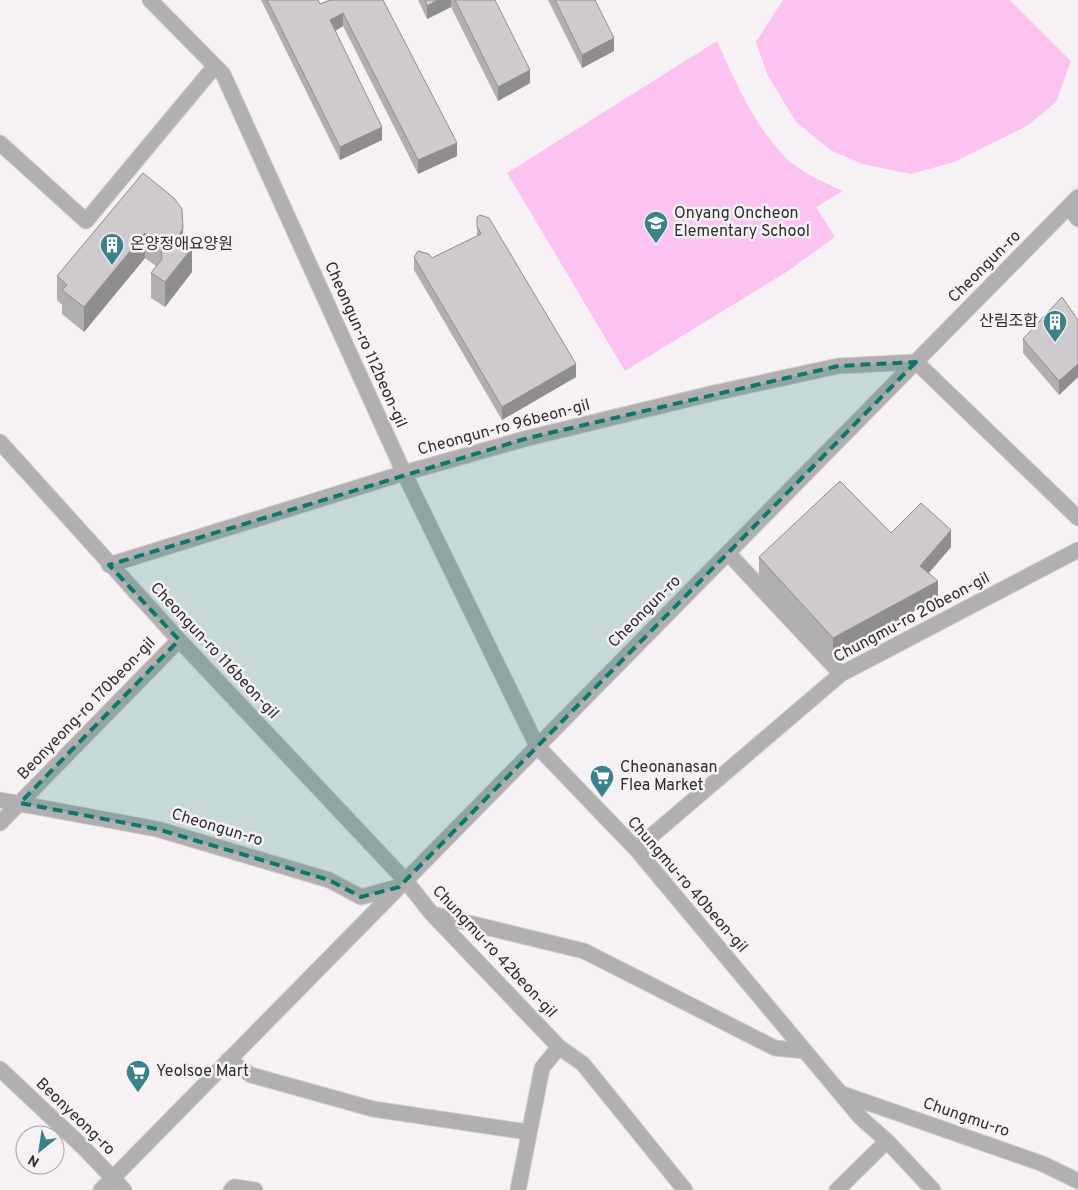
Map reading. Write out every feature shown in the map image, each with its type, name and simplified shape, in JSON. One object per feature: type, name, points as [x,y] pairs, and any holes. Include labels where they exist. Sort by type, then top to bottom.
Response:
[{"type":"street","name":"Cheongun-ro 112beon-gil","points":[[150,0],[223,74],[404,473],[537,746]]},
{"type":"street","points":[[0,143],[86,221],[215,66]]},
{"type":"street","name":"Cheongun-ro","points":[[101,1190],[916,362],[1075,208]]},
{"type":"street","points":[[916,362],[1078,518]]},
{"type":"street","name":"Cheongun-ro 96beon-gil","points":[[109,564],[404,473],[528,438],[838,366],[916,362]]},
{"type":"street","name":"Cheongun-ro 116beon-gil","points":[[0,442],[402,884]]},
{"type":"street","name":"Chungmu-ro 20beon-gil","points":[[636,849],[841,674],[1078,550]]},
{"type":"street","points":[[728,553],[841,674]]},
{"type":"street","name":"Beonyeong-ro 170beon-gil","points":[[0,823],[179,640]]},
{"type":"street","name":"Chungmu-ro 40beon-gil","points":[[537,746],[636,849],[861,1118],[887,1141],[933,1190]]},
{"type":"street","points":[[0,800],[20,803]]},
{"type":"street","name":"Cheongun-ro","points":[[20,803],[156,829],[329,880],[361,897],[402,884]]},
{"type":"street","name":"Chungmu-ro 42beon-gil","points":[[402,884],[559,1047],[583,1064],[685,1190]]},
{"type":"street","points":[[432,914],[584,951],[776,1048],[805,1051]]},
{"type":"street","points":[[518,1190],[542,1068],[559,1047]]},
{"type":"street","points":[[228,1060],[252,1075],[372,1109],[528,1132]]},
{"type":"street","name":"Beonyeong-ro","points":[[0,1069],[124,1190]]},
{"type":"street","name":"Chungmu-ro","points":[[841,1094],[1043,1164],[1078,1181]]},
{"type":"street","points":[[837,1190],[887,1141]]},
{"type":"street","points":[[231,1190],[234,1187],[256,1190]]},
{"type":"highlighted area","points":[[916,362],[399,887],[361,897],[329,880],[157,829],[20,803],[179,640],[109,565],[528,438],[838,366]]},
{"type":"shaded area","points":[[783,0],[1010,0],[1071,61],[1056,102],[1027,126],[954,162],[911,174],[862,164],[830,150],[796,122],[767,74],[756,42]]},
{"type":"shaded area","points":[[717,41],[754,116],[773,143],[797,167],[843,191],[816,207],[835,237],[785,273],[625,371],[507,173]]},
{"type":"building","points":[[267,0],[318,0],[320,4],[330,0],[383,0],[457,143],[418,160],[343,13],[330,20],[382,127],[340,147]]},
{"type":"building","points":[[425,0],[438,0],[427,6]]},
{"type":"building","points":[[455,0],[495,0],[530,70],[498,87]]},
{"type":"building","points":[[555,0],[595,0],[614,38],[582,55]]},
{"type":"building","points":[[143,173],[174,198],[182,209],[183,228],[178,237],[192,248],[165,282],[151,273],[162,259],[161,246],[145,233],[84,307],[62,290],[67,285],[57,276]]},
{"type":"building","points":[[480,215],[489,218],[576,364],[502,407],[414,257],[418,251],[429,254],[432,258],[481,234],[477,226],[477,217]]},
{"type":"building","name":"산림조합","points":[[1062,297],[1078,320],[1078,364],[1059,381],[1023,339]]},
{"type":"building","points":[[840,481],[891,533],[921,503],[951,530],[920,566],[938,581],[833,638],[759,557]]},
{"type":"place","name":"Onyang Oncheon Elementary School","points":[[656,244]]},
{"type":"place","name":"온양정애요양원","points":[[112,266]]},
{"type":"place","name":"산림조합","points":[[1055,343]]},
{"type":"place","name":"Cheonanasan Flea Market","points":[[602,798]]},
{"type":"place","name":"Yeolsoe Mart","points":[[138,1093]]}]
